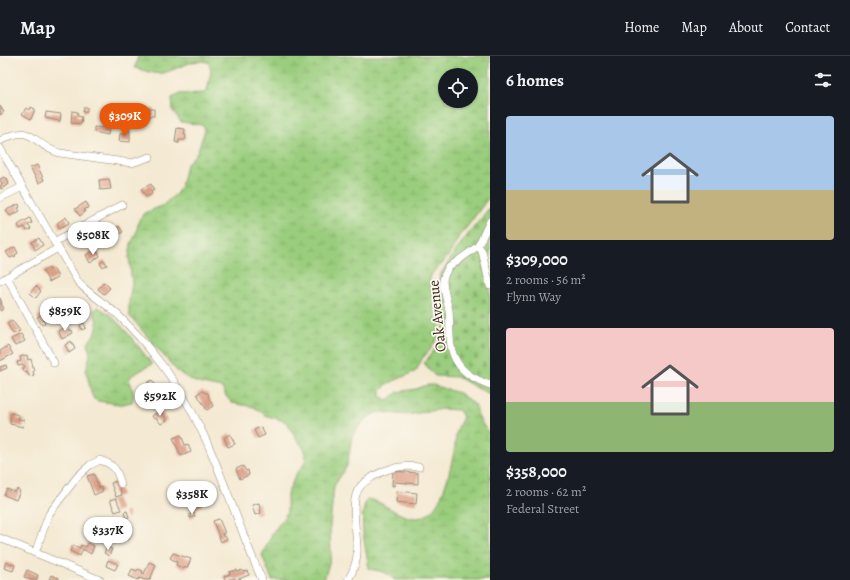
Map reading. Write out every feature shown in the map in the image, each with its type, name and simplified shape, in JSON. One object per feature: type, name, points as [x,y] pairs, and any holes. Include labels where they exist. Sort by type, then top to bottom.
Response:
[{"type":"street","points":[[0,141],[14,134],[25,133],[33,136],[49,149],[60,153],[132,163],[150,157]]},
{"type":"street","points":[[0,148],[78,282],[89,293],[119,315],[162,365],[181,392],[214,460],[262,580]]},
{"type":"street","points":[[0,198],[22,187]]},
{"type":"street","points":[[0,281],[122,205]]},
{"type":"street","name":"Oak Avenue","points":[[490,221],[478,246],[448,268],[444,279],[450,317],[451,346],[453,356],[465,372],[472,377],[490,385]]},
{"type":"street","points":[[478,246],[482,251],[490,286]]},
{"type":"street","points":[[7,277],[54,363]]},
{"type":"street","points":[[35,553],[49,514],[76,477],[100,460],[108,462],[113,466],[117,471],[121,484]]},
{"type":"street","points":[[348,580],[353,571],[357,557],[358,548],[354,512],[359,488],[376,475],[392,467],[419,466]]},
{"type":"street","points":[[0,538],[100,580]]},
{"type":"green space","points":[[138,56],[490,56],[490,197],[459,236],[449,255],[433,272],[430,278],[434,310],[440,327],[439,336],[422,359],[416,371],[387,384],[381,391],[381,396],[386,400],[398,392],[433,385],[459,393],[474,404],[481,422],[490,435],[490,580],[394,580],[386,573],[369,569],[362,525],[364,507],[367,499],[373,500],[402,515],[415,518],[424,516],[432,510],[444,490],[451,466],[456,433],[463,417],[459,410],[442,409],[407,415],[381,412],[373,414],[366,419],[352,437],[347,466],[334,486],[330,525],[331,557],[324,580],[272,580],[262,555],[273,532],[287,512],[287,495],[297,472],[303,466],[306,458],[305,450],[287,422],[265,415],[254,407],[232,403],[222,388],[198,383],[176,370],[129,315],[132,283],[129,257],[131,244],[136,233],[139,220],[144,213],[162,206],[177,193],[181,186],[186,165],[197,153],[204,133],[204,128],[202,125],[181,122],[173,111],[172,98],[179,94],[204,93],[207,91],[211,71],[209,63],[198,61],[168,71],[153,73],[135,68]]},
{"type":"green space","points":[[490,207],[490,394],[458,377],[435,376],[424,363],[444,338],[443,313],[438,285],[440,275],[462,242]]},
{"type":"green space","points":[[97,307],[112,316],[152,364],[131,376],[129,380],[133,391],[132,402],[119,404],[98,401],[94,399],[92,395],[86,371],[90,355],[88,343],[97,328],[94,310]]},
{"type":"building","points":[[0,106],[4,112],[0,115]]},
{"type":"building","points":[[31,107],[35,109],[31,119],[22,114],[26,108],[30,110]]},
{"type":"building","points":[[84,107],[87,107],[87,112],[83,112]]},
{"type":"building","points":[[144,109],[154,109],[154,116],[144,116]]},
{"type":"building","points":[[72,111],[78,112],[77,116],[82,117],[81,124],[71,123]]},
{"type":"building","points":[[46,112],[61,114],[60,121],[45,118]]},
{"type":"building","points":[[94,127],[109,128],[108,135],[94,132]]},
{"type":"building","points":[[177,128],[185,129],[184,135],[186,135],[185,140],[179,140],[179,143],[175,142]]},
{"type":"building","points":[[125,130],[130,131],[130,142],[119,141],[120,134],[125,134]]},
{"type":"building","points":[[37,165],[44,180],[39,183],[30,168]]},
{"type":"building","points":[[4,177],[6,179],[7,178],[9,184],[1,189],[0,186],[2,185],[0,179]]},
{"type":"building","points":[[109,179],[111,189],[100,190],[99,180]]},
{"type":"building","points":[[151,184],[154,190],[151,191],[152,194],[146,197],[141,189]]},
{"type":"building","points":[[86,202],[89,207],[84,210],[85,212],[80,216],[75,209]]},
{"type":"building","points":[[19,204],[20,207],[18,208],[20,211],[10,216],[6,210]]},
{"type":"building","points":[[66,217],[69,223],[60,228],[57,223]]},
{"type":"building","points":[[30,218],[32,223],[28,225],[31,229],[27,231],[25,227],[20,229],[18,225]]},
{"type":"building","points":[[119,226],[123,232],[116,237],[112,231]]},
{"type":"building","points":[[39,238],[43,245],[35,250],[32,242]]},
{"type":"building","points":[[15,247],[18,253],[15,255],[16,256],[10,258],[6,252]]},
{"type":"building","points":[[92,251],[94,254],[98,252],[100,256],[90,263],[86,255]]},
{"type":"building","points":[[104,260],[107,265],[102,267],[100,263]]},
{"type":"building","points":[[48,268],[49,270],[53,268],[58,277],[49,282],[43,271]]},
{"type":"building","points":[[104,282],[110,288],[104,294],[98,289]]},
{"type":"building","points":[[36,286],[41,291],[36,298],[30,293]]},
{"type":"building","points":[[0,298],[4,309],[0,311]]},
{"type":"building","points":[[47,312],[49,317],[43,320],[45,323],[42,325],[37,317]]},
{"type":"building","points":[[12,320],[20,331],[13,334],[7,323]]},
{"type":"building","points":[[84,323],[86,328],[82,330],[80,325]]},
{"type":"building","points":[[67,326],[73,333],[62,339],[58,331]]},
{"type":"building","points":[[21,334],[25,341],[15,346],[11,339]]},
{"type":"building","points":[[71,341],[75,349],[69,353],[65,345]]},
{"type":"building","points":[[8,346],[13,354],[0,361],[0,351]]},
{"type":"building","points":[[27,355],[28,360],[31,359],[34,375],[29,376],[27,371],[24,372],[24,365],[18,366],[17,362],[21,361],[20,357]]},
{"type":"building","points":[[6,365],[7,368],[0,371],[0,367]]},
{"type":"building","points":[[152,380],[159,390],[153,393],[147,383]]},
{"type":"building","points":[[202,391],[209,395],[208,396],[213,406],[207,410],[197,394]]},
{"type":"building","points":[[160,410],[167,420],[161,424],[152,416]]},
{"type":"building","points":[[11,413],[19,415],[18,419],[24,420],[23,427],[10,424]]},
{"type":"building","points":[[261,427],[265,435],[258,438],[254,430]]},
{"type":"building","points":[[230,434],[235,444],[228,447],[224,438]]},
{"type":"building","points":[[181,435],[185,445],[188,444],[191,452],[181,456],[173,438]]},
{"type":"building","points":[[243,466],[246,471],[248,470],[249,475],[240,479],[236,469]]},
{"type":"building","points":[[393,471],[418,473],[418,484],[395,482],[394,486],[392,486]]},
{"type":"building","points":[[94,474],[99,488],[101,487],[103,491],[94,495],[87,476]]},
{"type":"building","points":[[117,481],[122,495],[116,497],[111,483]]},
{"type":"building","points":[[207,487],[211,497],[201,501],[199,497],[203,495],[201,489]]},
{"type":"building","points":[[7,489],[15,492],[17,489],[20,491],[16,500],[4,495]]},
{"type":"building","points":[[397,491],[417,493],[416,504],[396,502]]},
{"type":"building","points":[[116,498],[121,510],[115,512],[110,500]]},
{"type":"building","points":[[198,499],[202,506],[193,510],[191,502]]},
{"type":"building","points":[[259,503],[261,513],[255,515],[252,505]]},
{"type":"building","points":[[127,511],[129,517],[126,518],[124,512]]},
{"type":"building","points":[[194,513],[195,516],[190,518],[190,514]]},
{"type":"building","points":[[219,519],[225,533],[222,534],[227,539],[221,542],[213,521]]},
{"type":"building","points":[[124,533],[130,536],[128,540],[122,537]]},
{"type":"building","points":[[87,543],[94,546],[91,554],[83,549],[80,556],[70,551],[73,545],[80,548],[81,545],[86,547]]},
{"type":"building","points":[[107,547],[112,549],[109,556],[104,553]]},
{"type":"building","points":[[173,553],[191,559],[187,568],[184,567],[184,569],[176,565],[177,562],[170,558]]},
{"type":"building","points":[[108,560],[118,564],[115,570],[106,566]]},
{"type":"building","points":[[6,562],[15,565],[13,571],[4,568]]},
{"type":"building","points":[[149,562],[156,565],[150,580],[140,578],[138,580],[129,576],[132,569],[143,571],[142,573],[144,574]]},
{"type":"building","points":[[27,570],[38,575],[36,580],[31,580],[24,577]]},
{"type":"building","points":[[237,570],[238,572],[242,570],[243,572],[247,571],[249,575],[236,580],[235,578],[225,580],[224,576],[230,574],[229,572]]},
{"type":"building","points":[[51,575],[59,578],[58,580],[49,580]]}]
